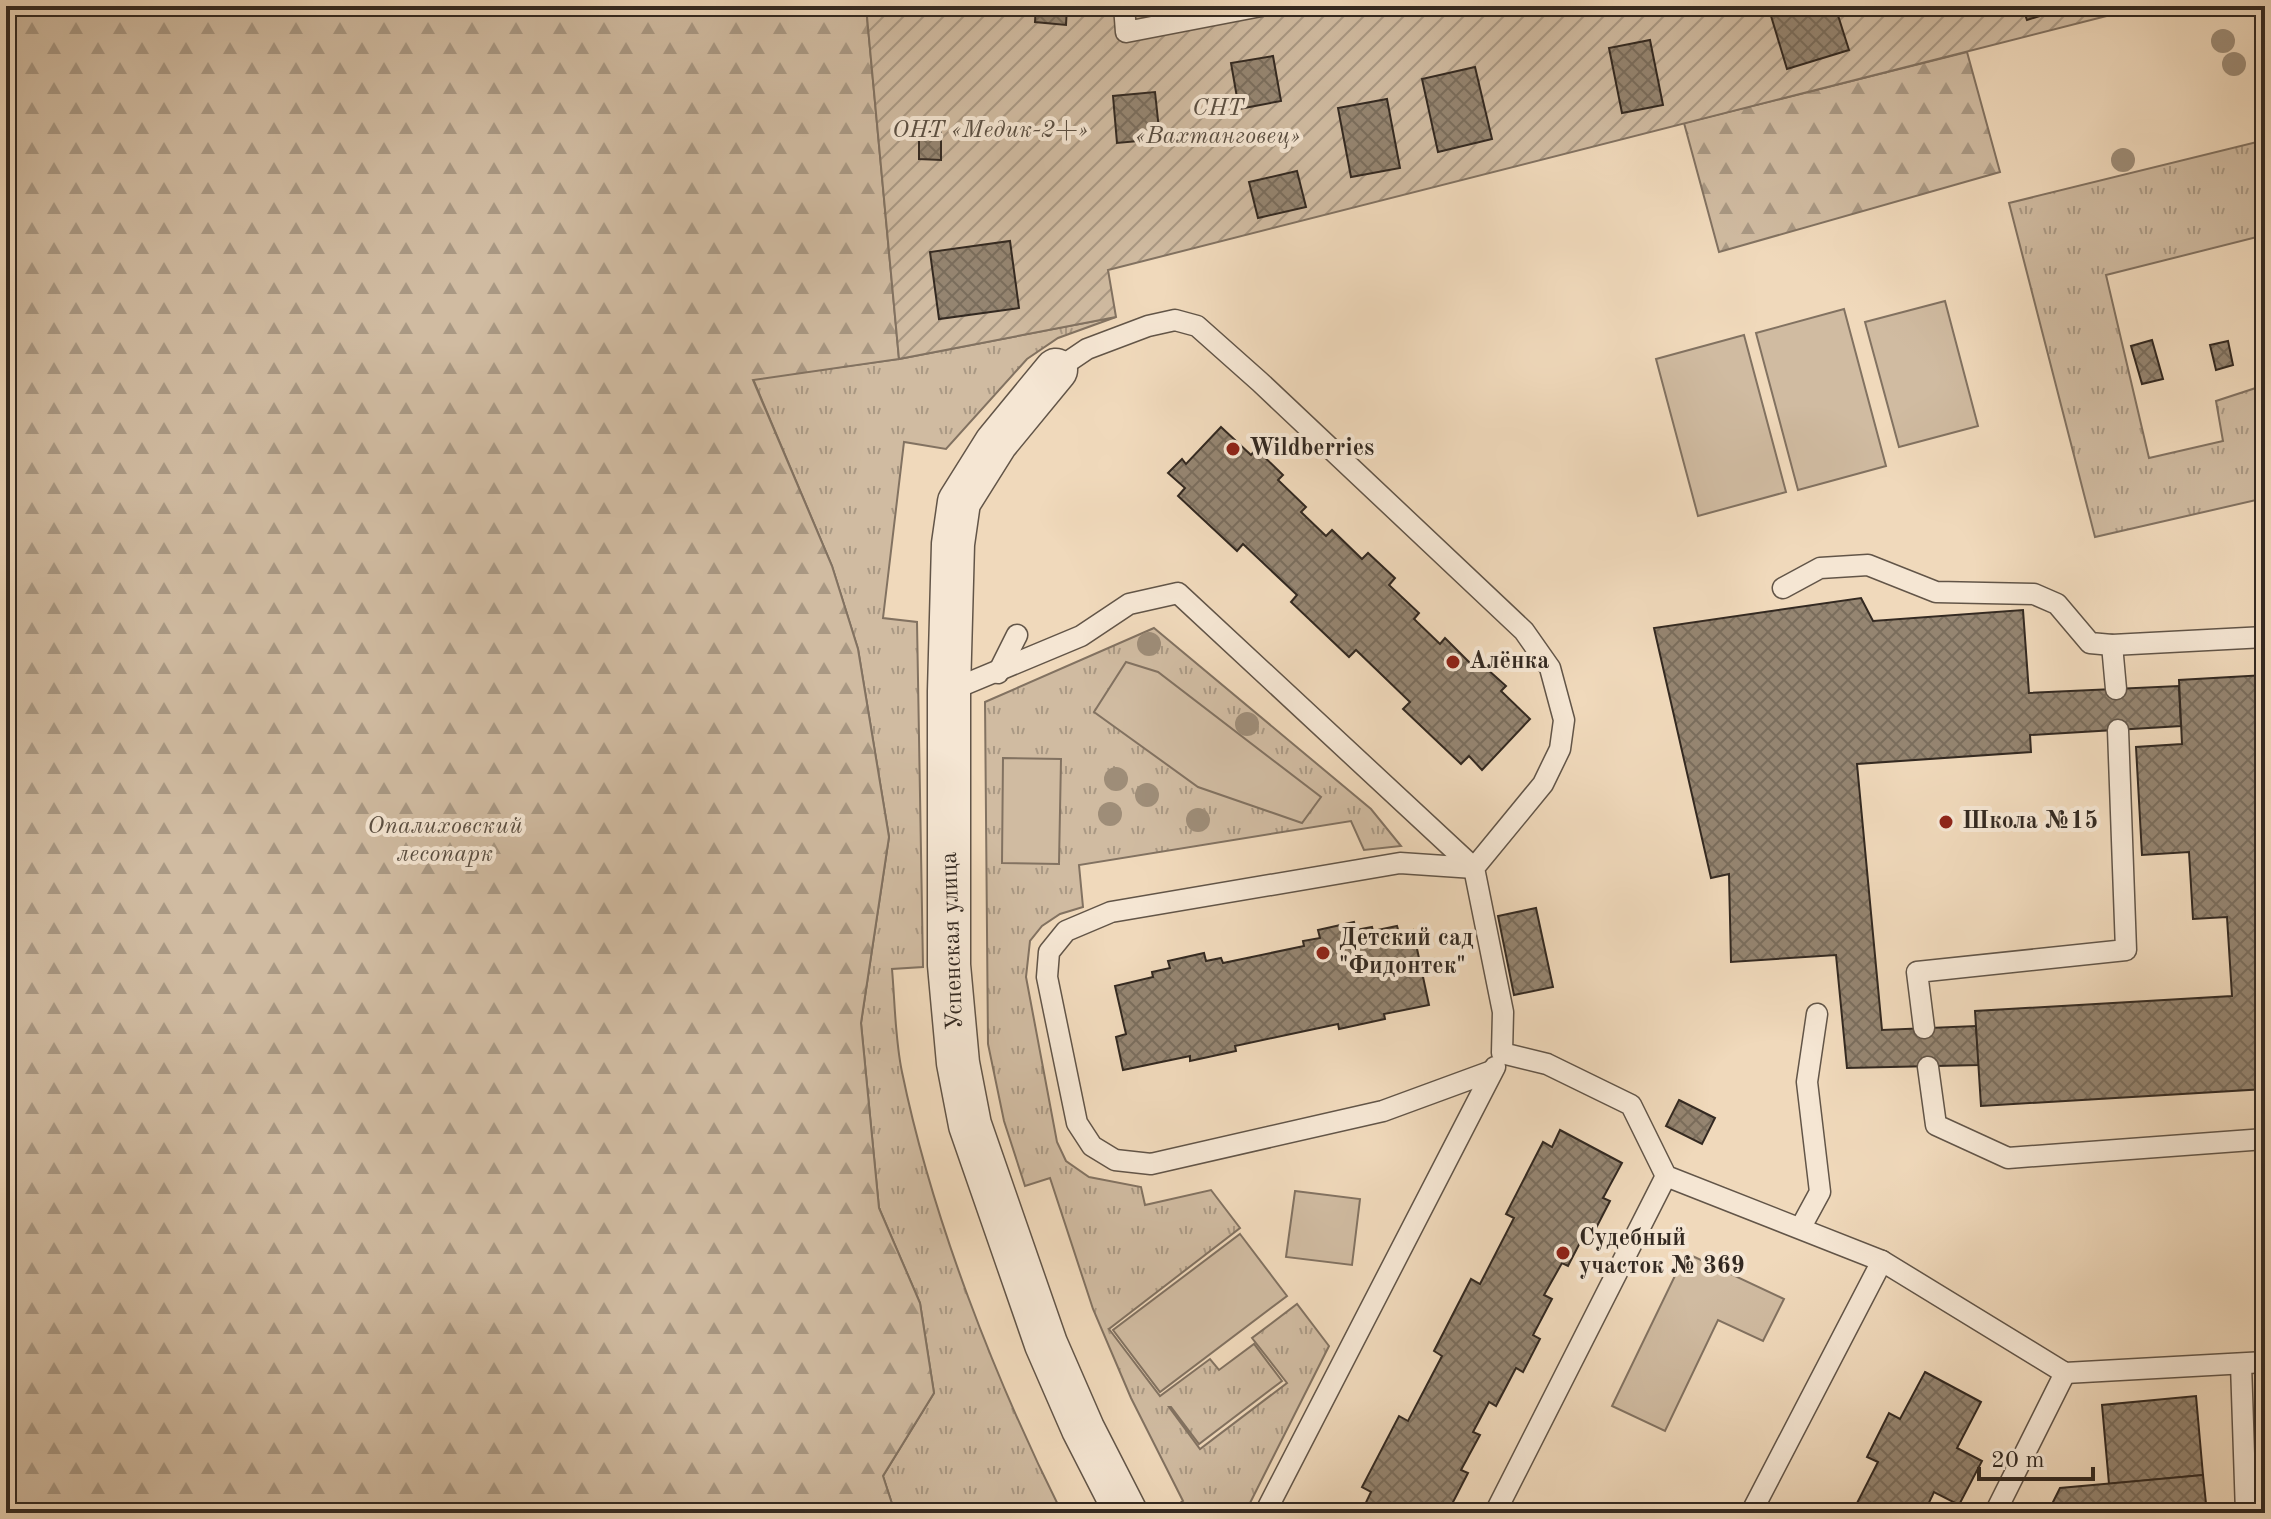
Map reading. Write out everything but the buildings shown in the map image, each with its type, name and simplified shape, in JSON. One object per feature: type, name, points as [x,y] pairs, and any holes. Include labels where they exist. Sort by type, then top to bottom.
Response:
[{"type":"street","name":"Успенская улица","points":[[1056,370],[996,443],[959,502],[953,544],[949,691],[949,965],[958,1063],[970,1125],[1046,1344],[1083,1429],[1126,1513]]},
{"type":"lane","points":[[1124,6],[1126,32],[1261,6]]},
{"type":"lane","points":[[1056,370],[1087,349],[1148,326],[1175,320],[1197,326],[1524,631],[1550,668],[1564,720],[1560,749],[1543,784],[1474,868]]},
{"type":"lane","points":[[1783,588],[1820,568],[1868,565],[1936,592],[2034,594],[2057,604],[2090,643],[2112,645],[2265,637]]},
{"type":"lane","points":[[949,691],[1081,636],[1129,604],[1178,593],[1474,868],[1503,1012],[1497,1062],[1265,1513]]},
{"type":"lane","points":[[998,673],[1017,635]]},
{"type":"lane","points":[[2112,645],[2116,689]]},
{"type":"lane","points":[[1924,1028],[1917,972],[2126,950],[2118,730]]},
{"type":"lane","points":[[1474,868],[1400,863],[1111,912],[1066,931],[1049,952],[1047,977],[1077,1123],[1092,1146],[1115,1160],[1151,1164],[1383,1111],[1497,1062],[1547,1064],[1631,1105],[1666,1176],[1882,1261],[2065,1373],[2265,1362]]},
{"type":"lane","points":[[1801,1227],[1820,1192],[1807,1082],[1817,1014]]},
{"type":"lane","points":[[1928,1067],[1936,1125],[2008,1158],[2265,1139]]},
{"type":"lane","points":[[1495,1513],[1666,1176]]},
{"type":"lane","points":[[1751,1513],[1882,1261]]},
{"type":"lane","points":[[2241,1364],[2246,1513]]},
{"type":"lane","points":[[1995,1513],[2065,1373]]},
{"type":"green space","name":"Опалиховский лесопарк","points":[[6,6],[866,6],[899,359],[753,380],[832,566],[858,649],[889,837],[861,1023],[879,1208],[920,1303],[934,1393],[883,1476],[895,1513],[6,1513]]},
{"type":"green space","name":"СНТ «Вахтанговец»","points":[[866,6],[2146,6],[1108,270],[1116,317],[899,359]]},
{"type":"green space","points":[[1967,52],[2000,172],[1719,252],[1684,123]]},
{"type":"green space","points":[[2265,140],[2265,235],[2106,275],[2149,458],[2223,441],[2216,401],[2265,385],[2265,498],[2095,537],[2009,203]]},
{"type":"green space","points":[[1945,301],[1978,426],[1899,447],[1865,322]]},
{"type":"green space","points":[[1844,309],[1886,466],[1798,490],[1756,333]]},
{"type":"green space","points":[[1116,317],[1058,338],[1027,359],[946,449],[904,442],[883,618],[917,622],[923,967],[892,969],[900,1059],[930,1184],[968,1297],[1013,1408],[1062,1513],[895,1513],[883,1476],[934,1393],[920,1303],[879,1208],[861,1023],[889,837],[858,649],[832,566],[753,379],[899,359]]},
{"type":"green space","points":[[1744,335],[1786,492],[1698,516],[1656,359]]},
{"type":"green space","points":[[1154,628],[1371,809],[1401,846],[1364,850],[1351,821],[1079,865],[1083,907],[1060,914],[1042,926],[1030,941],[1026,977],[1057,1142],[1066,1161],[1089,1177],[1141,1187],[1145,1205],[1211,1190],[1240,1228],[1109,1329],[1160,1396],[1210,1359],[1219,1370],[1254,1344],[1282,1381],[1199,1444],[1169,1407],[1200,1449],[1287,1383],[1252,1338],[1297,1304],[1329,1346],[1245,1513],[1164,1513],[1183,1501],[1131,1398],[1093,1309],[1050,1178],[1025,1186],[1004,1121],[988,1044],[985,702]]},
{"type":"green space","points":[[1126,662],[1158,672],[1321,797],[1302,823],[1198,787],[1094,712]]},
{"type":"green space","points":[[1003,758],[1061,759],[1059,864],[1002,863]]},
{"type":"green space","points":[[1295,1191],[1360,1199],[1352,1265],[1286,1257]]},
{"type":"green space","points":[[1240,1234],[1287,1296],[1160,1392],[1113,1330]]},
{"type":"green space","points":[[1686,1253],[1784,1299],[1763,1341],[1718,1320],[1665,1431],[1612,1406]]},
{"type":"place","name":"Wildberries","points":[[1233,449]]},
{"type":"place","name":"Алёнка","points":[[1453,662]]},
{"type":"place","name":"Школа №15","points":[[1946,822]]},
{"type":"place","name":"Детский сад \"Фидонтек\"","points":[[1323,953]]},
{"type":"place","name":"Судебный участок № 369","points":[[1563,1253]]},
{"type":"park label","name":"ОНТ «Медик-2+»","points":[[990,131]]}]
